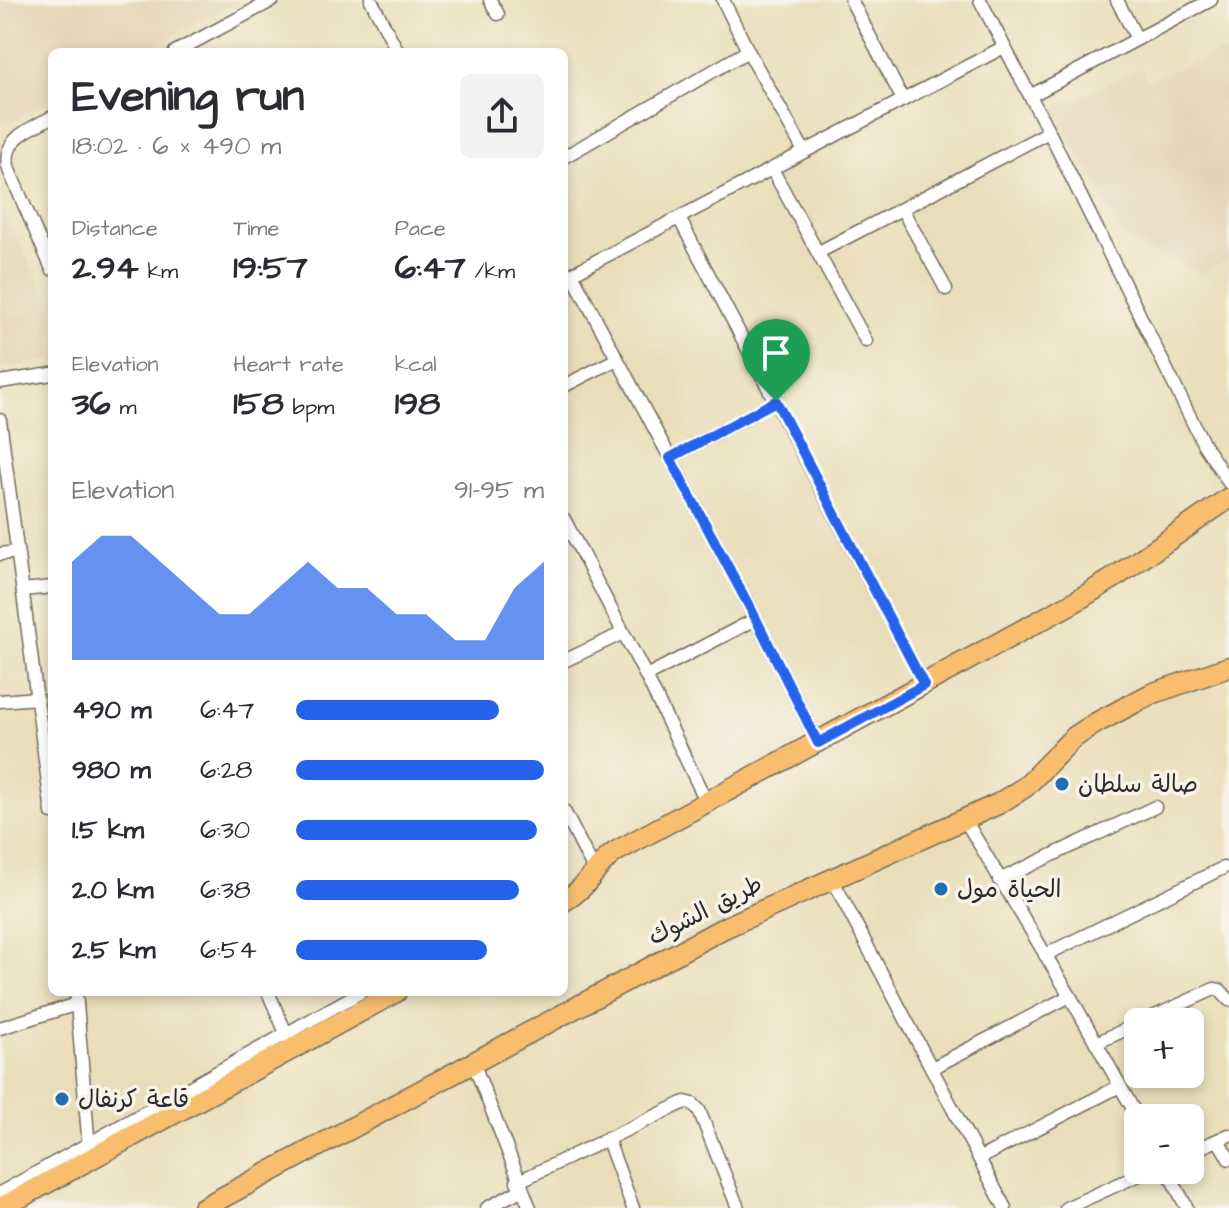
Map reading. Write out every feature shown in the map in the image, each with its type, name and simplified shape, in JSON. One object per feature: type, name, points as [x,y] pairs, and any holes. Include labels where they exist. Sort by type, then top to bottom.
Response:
[{"type":"main road","points":[[568,898],[585,887],[615,852],[1112,579],[1229,498]]},
{"type":"main road","name":"طريق الشوك","points":[[203,1208],[722,929],[998,804],[1025,787],[1073,738],[1096,723],[1151,694],[1229,667]]},
{"type":"main road","points":[[1,1208],[90,1150],[290,1041],[387,996]]},
{"type":"street","points":[[183,48],[273,0]]},
{"type":"street","points":[[371,0],[396,48]]},
{"type":"street","points":[[490,0],[498,14]]},
{"type":"street","points":[[723,0],[804,151]]},
{"type":"street","points":[[851,0],[903,100]]},
{"type":"street","points":[[980,0],[1204,445],[1229,483]]},
{"type":"street","points":[[1117,0],[1137,39]]},
{"type":"street","points":[[1030,96],[1211,0]]},
{"type":"street","points":[[818,743],[670,458],[568,276],[1004,47]]},
{"type":"street","points":[[568,155],[748,51]]},
{"type":"street","points":[[48,119],[19,134],[8,146],[6,154],[9,170],[48,246]]},
{"type":"street","points":[[819,252],[1049,132]]},
{"type":"street","points":[[772,169],[866,341]]},
{"type":"street","points":[[902,209],[946,289]]},
{"type":"street","points":[[679,218],[924,685]]},
{"type":"street","points":[[568,384],[617,359]]},
{"type":"street","points":[[0,382],[48,375]]},
{"type":"street","points":[[670,458],[776,401]]},
{"type":"street","points":[[0,420],[48,766]]},
{"type":"street","points":[[568,527],[646,676],[707,803]]},
{"type":"street","points":[[0,554],[17,552]]},
{"type":"street","points":[[23,590],[48,587]]},
{"type":"street","points":[[646,676],[756,619]]},
{"type":"street","points":[[568,659],[623,633]]},
{"type":"street","points":[[0,701],[37,698]]},
{"type":"street","points":[[999,880],[1155,807]]},
{"type":"street","points":[[568,819],[595,872]]},
{"type":"street","points":[[965,820],[1130,1104]]},
{"type":"street","points":[[1045,955],[1223,868]]},
{"type":"street","points":[[832,879],[1005,1208]]},
{"type":"street","points":[[1173,1008],[1214,989],[1220,990],[1229,1000]]},
{"type":"street","points":[[270,996],[290,1041],[355,996]]},
{"type":"street","points":[[932,1068],[1070,996]]},
{"type":"street","points":[[0,1028],[76,998],[90,1150],[0,1193]]},
{"type":"street","points":[[1096,1043],[1124,1030]]},
{"type":"street","points":[[473,1062],[530,1208]]},
{"type":"street","points":[[980,1158],[1120,1086]]},
{"type":"street","points":[[487,1208],[519,1186],[607,1138],[685,1102],[699,1110],[738,1208]]},
{"type":"street","points":[[1204,1146],[1223,1137],[1229,1159]]},
{"type":"street","points":[[607,1138],[633,1208]]},
{"type":"street","points":[[1066,1208],[1124,1182]]},
{"type":"street","points":[[1174,1184],[1187,1208]]},
{"type":"shaded area","points":[[0,0],[240,0],[150,48],[48,48],[48,102],[13,121],[0,117]]},
{"type":"shaded area","points":[[1223,51],[1229,65],[1229,259],[1202,273],[1126,240],[1054,109],[1141,68],[1147,81]]},
{"type":"shaded area","points":[[0,207],[48,297],[48,360],[0,369]]},
{"type":"place","name":"صالة سلطان","points":[[1062,784]]},
{"type":"place","name":"الحياة مول","points":[[941,889]]},
{"type":"place","name":"قاعة كرنفال","points":[[62,1099]]},
{"type":"route","points":[[776,401],[924,685],[818,743],[670,458],[776,401]]}]
